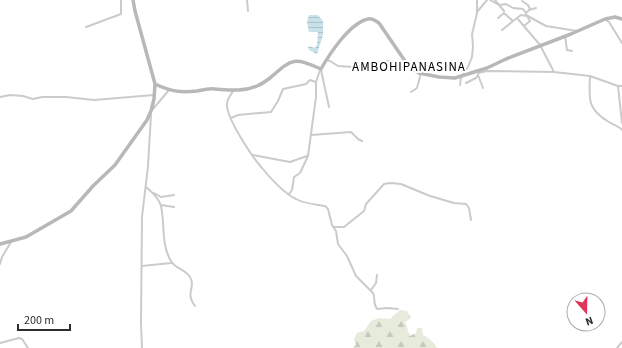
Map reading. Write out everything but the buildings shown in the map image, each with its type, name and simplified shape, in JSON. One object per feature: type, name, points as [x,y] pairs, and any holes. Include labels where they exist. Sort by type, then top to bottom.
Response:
[{"type":"street","points":[[86,27],[121,14],[121,0]]},
{"type":"street","points":[[133,0],[155,84],[151,112],[146,187],[142,217],[142,348]]},
{"type":"street","points":[[247,0],[248,11]]},
{"type":"street","points":[[460,85],[462,75],[468,67],[472,57],[472,34],[477,13],[477,0]]},
{"type":"street","points":[[477,13],[487,0]]},
{"type":"street","points":[[490,0],[499,5],[506,4],[513,8],[523,9],[530,21],[524,26]]},
{"type":"street","points":[[495,0],[504,11]]},
{"type":"street","points":[[522,1],[528,5],[530,10]]},
{"type":"street","points":[[527,14],[530,10],[536,8]]},
{"type":"street","points":[[498,18],[504,13],[513,21]]},
{"type":"street","points":[[502,30],[521,15],[527,14],[546,26],[575,29],[578,31]]},
{"type":"street","points":[[466,83],[476,78],[478,73],[540,45],[605,19],[615,17],[622,19]]},
{"type":"street","points":[[517,18],[540,45],[554,72]]},
{"type":"street","points":[[289,195],[292,190],[294,177],[300,173],[308,156],[316,97],[316,82],[321,69],[326,60],[351,28],[358,23],[369,19],[374,19],[379,23],[409,66],[421,73],[439,77],[455,78],[462,75],[487,71],[532,70],[590,76],[622,86]]},
{"type":"street","points":[[605,19],[610,22],[622,43]]},
{"type":"street","points":[[565,36],[567,50],[572,51]]},
{"type":"street","points":[[155,84],[169,90],[194,91],[214,88],[233,91],[264,83],[288,63],[295,60],[321,69]]},
{"type":"street","points":[[326,60],[338,66],[353,67],[389,61],[404,67],[409,66]]},
{"type":"street","points":[[321,69],[329,107]]},
{"type":"street","points":[[411,92],[417,88],[421,73]]},
{"type":"street","points":[[478,73],[483,88]]},
{"type":"street","points":[[590,76],[589,99],[592,108],[601,117],[622,126],[618,86]]},
{"type":"street","points":[[231,118],[238,115],[271,112],[283,89],[306,84],[310,80],[316,82]]},
{"type":"street","points":[[0,244],[26,237],[71,211],[93,186],[115,165],[151,112],[169,90]]},
{"type":"street","points":[[233,91],[226,105],[241,138],[262,168],[295,199],[305,203],[326,206],[329,217],[336,231],[338,244],[347,256],[356,276],[371,290],[374,295],[373,304],[376,309],[398,309]]},
{"type":"street","points":[[0,97],[10,95],[36,99],[42,97],[66,97],[94,100],[154,95]]},
{"type":"street","points":[[311,135],[351,132],[362,141]]},
{"type":"street","points":[[253,155],[290,162],[308,156]]},
{"type":"street","points":[[333,227],[344,227],[364,212],[366,204],[384,184],[390,183],[401,184],[430,196],[454,203],[466,204],[469,208],[471,220]]},
{"type":"street","points":[[146,187],[161,205],[163,232],[171,263]]},
{"type":"street","points":[[152,193],[161,197],[174,195]]},
{"type":"street","points":[[161,205],[174,207]]},
{"type":"street","points":[[0,264],[2,257],[11,242]]},
{"type":"street","points":[[142,266],[171,263],[182,269],[190,277],[192,282],[190,297],[195,306]]},
{"type":"street","points":[[371,290],[376,283],[377,275]]},
{"type":"street","points":[[0,343],[19,338],[22,339],[28,348]]},
{"type":"street","points":[[618,348],[622,342]]},
{"type":"green space","points":[[400,310],[407,311],[411,318],[405,322],[410,336],[416,333],[417,328],[422,328],[423,335],[431,340],[437,348],[352,348],[356,345],[354,339],[357,333],[364,331],[371,321],[379,318],[390,319]]},
{"type":"water","points":[[309,15],[318,15],[323,21],[323,35],[317,54],[309,50],[308,46],[315,48],[317,45],[318,32],[309,32],[307,22]]},
{"type":"district","name":"AMBOHIPANASINA","points":[[409,67]]}]
